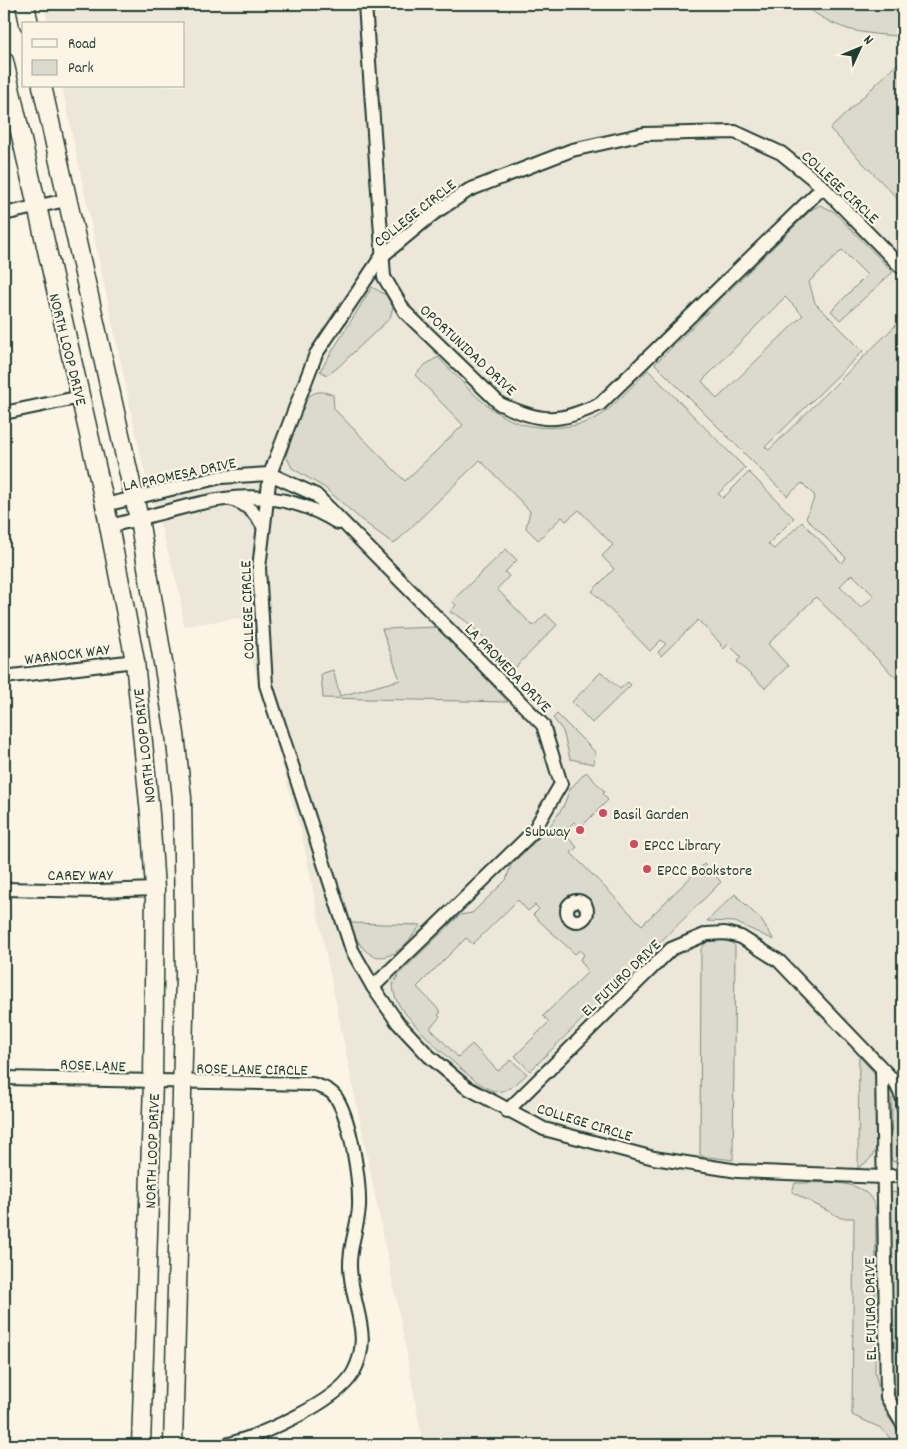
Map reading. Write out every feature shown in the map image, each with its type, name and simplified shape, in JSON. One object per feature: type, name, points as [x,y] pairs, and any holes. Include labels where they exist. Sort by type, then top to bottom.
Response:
[{"type":"main road","points":[[25,4],[29,22]]},
{"type":"main road","name":"NORTH LOOP DRIVE","points":[[4,61],[35,207],[82,397],[135,661],[155,889],[153,1082],[141,1445]]},
{"type":"main road","name":"NORTH LOOP DRIVE","points":[[42,88],[139,519],[175,734],[182,798],[185,977],[173,1445]]},
{"type":"street","name":"OPORTUNIDAD DRIVE","points":[[365,4],[381,257],[384,277],[405,312],[500,404],[539,417],[560,419],[600,404],[823,187]]},
{"type":"street","name":"COLLEGE CIRCLE","points":[[903,269],[823,187],[780,153],[734,132],[644,134],[572,150],[468,190],[433,214],[381,257],[316,354],[270,474],[259,568],[266,685],[352,950],[373,987],[398,1023],[429,1056],[466,1087],[507,1111],[544,1129],[654,1158],[738,1171],[882,1177],[903,1175]]},
{"type":"street","points":[[4,214],[66,200]]},
{"type":"street","points":[[4,413],[82,397]]},
{"type":"street","name":"LA PROMESA DRIVE","points":[[105,504],[135,499],[221,477],[270,474],[316,495],[361,538]]},
{"type":"street","name":"LA PROMESA DRIVE","points":[[109,526],[224,497],[266,496],[317,510],[361,538]]},
{"type":"street","name":"LA PROMESA DRIVE","points":[[224,497],[242,502],[252,510],[263,526]]},
{"type":"street","name":"LA PROMEDA DRIVE","points":[[361,538],[543,725],[561,784],[533,832],[373,987]]},
{"type":"street","name":"WARNOCK WAY","points":[[4,676],[135,661]]},
{"type":"street","name":"CAREY WAY","points":[[4,890],[99,891],[155,889]]},
{"type":"street","name":"EL FUTURO DRIVE","points":[[507,1111],[671,949],[707,934],[725,933],[741,937],[778,961],[895,1082],[903,1099],[903,1106]]},
{"type":"street","name":"EL FUTURO DRIVE","points":[[882,1069],[882,1177],[887,1397],[903,1425]]},
{"type":"street","name":"ROSE LANE","points":[[4,1078],[181,1083]]},
{"type":"street","name":"ROSE LANE CIRCLE","points":[[181,1083],[312,1084],[328,1090],[338,1100],[343,1111],[358,1184],[357,1223],[350,1266],[352,1286],[363,1331],[362,1346],[355,1368],[342,1387],[322,1402],[252,1436],[226,1445]]},
{"type":"shaded area","points":[[44,4],[903,4],[903,1445],[423,1445],[403,1333],[302,836],[240,618],[184,626],[179,590],[141,458],[62,88],[185,88],[185,22],[48,22]]},
{"type":"green space","points":[[803,4],[900,4],[897,36],[847,29],[826,20]]},
{"type":"green space","points":[[903,58],[903,204],[830,129]]},
{"type":"green space","points":[[820,205],[833,211],[893,272],[840,320],[831,311],[867,275],[842,250],[809,282],[815,303],[863,351],[765,447],[769,450],[903,318],[903,681],[901,683],[816,597],[768,644],[788,666],[765,688],[737,662],[741,657],[728,644],[724,649],[698,620],[661,656],[658,652],[666,644],[661,640],[650,651],[592,591],[614,569],[602,556],[613,545],[579,510],[566,521],[562,517],[538,540],[526,528],[530,511],[480,460],[394,544],[364,522],[325,488],[292,468],[286,456],[305,401],[314,393],[326,393],[333,395],[334,409],[405,481],[463,425],[415,375],[425,365],[438,357],[491,408],[506,418],[522,424],[540,427],[572,426],[597,418],[648,370],[745,468],[718,494],[723,498],[749,472],[794,518],[768,544],[774,549],[802,522],[842,563],[846,558],[806,518],[815,496],[802,483],[787,496],[655,364],[811,210]],"holes":[[[785,297],[803,315],[717,399],[702,381]],[[852,574],[874,596],[861,608],[840,586]]]},
{"type":"green space","points":[[372,287],[386,295],[393,307],[390,318],[336,369],[327,375],[320,371]]},
{"type":"green space","points":[[506,549],[517,560],[505,572],[509,576],[497,589],[533,626],[546,614],[557,625],[514,669],[502,663],[490,645],[472,626],[456,614],[450,612],[456,605],[452,601]]},
{"type":"green space","points":[[438,627],[508,702],[323,698],[321,674],[333,670],[340,696],[400,680],[382,629]]},
{"type":"green space","points":[[601,672],[620,689],[628,682],[631,685],[592,723],[572,702]]},
{"type":"green space","points":[[557,714],[595,752],[594,764],[570,759],[563,731],[553,718]]},
{"type":"green space","points":[[586,772],[605,792],[603,794],[608,800],[580,828],[574,822],[563,833],[577,847],[571,853],[642,925],[704,864],[721,882],[530,1071],[515,1056],[549,1022],[543,1016],[588,972],[580,959],[584,955],[580,950],[575,954],[533,915],[539,909],[535,905],[528,911],[518,900],[473,944],[466,938],[417,987],[441,1012],[438,1015],[440,1017],[430,1028],[458,1057],[472,1044],[498,1071],[511,1060],[527,1074],[508,1089],[494,1091],[472,1078],[427,1038],[397,1001],[393,984],[399,974],[460,915],[472,913],[506,880],[511,865],[548,829],[563,807],[570,789]]},
{"type":"green space","points":[[735,894],[761,920],[774,940],[735,922],[707,921]]},
{"type":"green space","points":[[350,923],[421,925],[402,948],[394,953],[377,957],[365,950],[360,944]]},
{"type":"green space","points":[[708,940],[730,941],[735,946],[733,1160],[700,1156],[701,949]]},
{"type":"green space","points":[[859,1056],[876,1075],[877,1142],[871,1158],[858,1168]]},
{"type":"green space","points":[[892,1098],[899,1098],[899,1156],[895,1162],[892,1161],[891,1156]]},
{"type":"green space","points":[[795,1183],[831,1183],[854,1186],[864,1191],[871,1199],[876,1210],[875,1372],[882,1404],[889,1418],[903,1436],[903,1445],[896,1445],[881,1428],[852,1415],[854,1218],[841,1218],[792,1192]]},
{"type":"green space","points":[[895,1192],[898,1194],[896,1351],[898,1378],[903,1397],[903,1413],[891,1379],[889,1351],[891,1193]]},
{"type":"place","name":"Basil Garden","points":[[603,813]]},
{"type":"place","name":"Subway","points":[[580,830]]},
{"type":"place","name":"EPCC Library","points":[[634,844]]},
{"type":"place","name":"EPCC Bookstore","points":[[647,869]]}]
